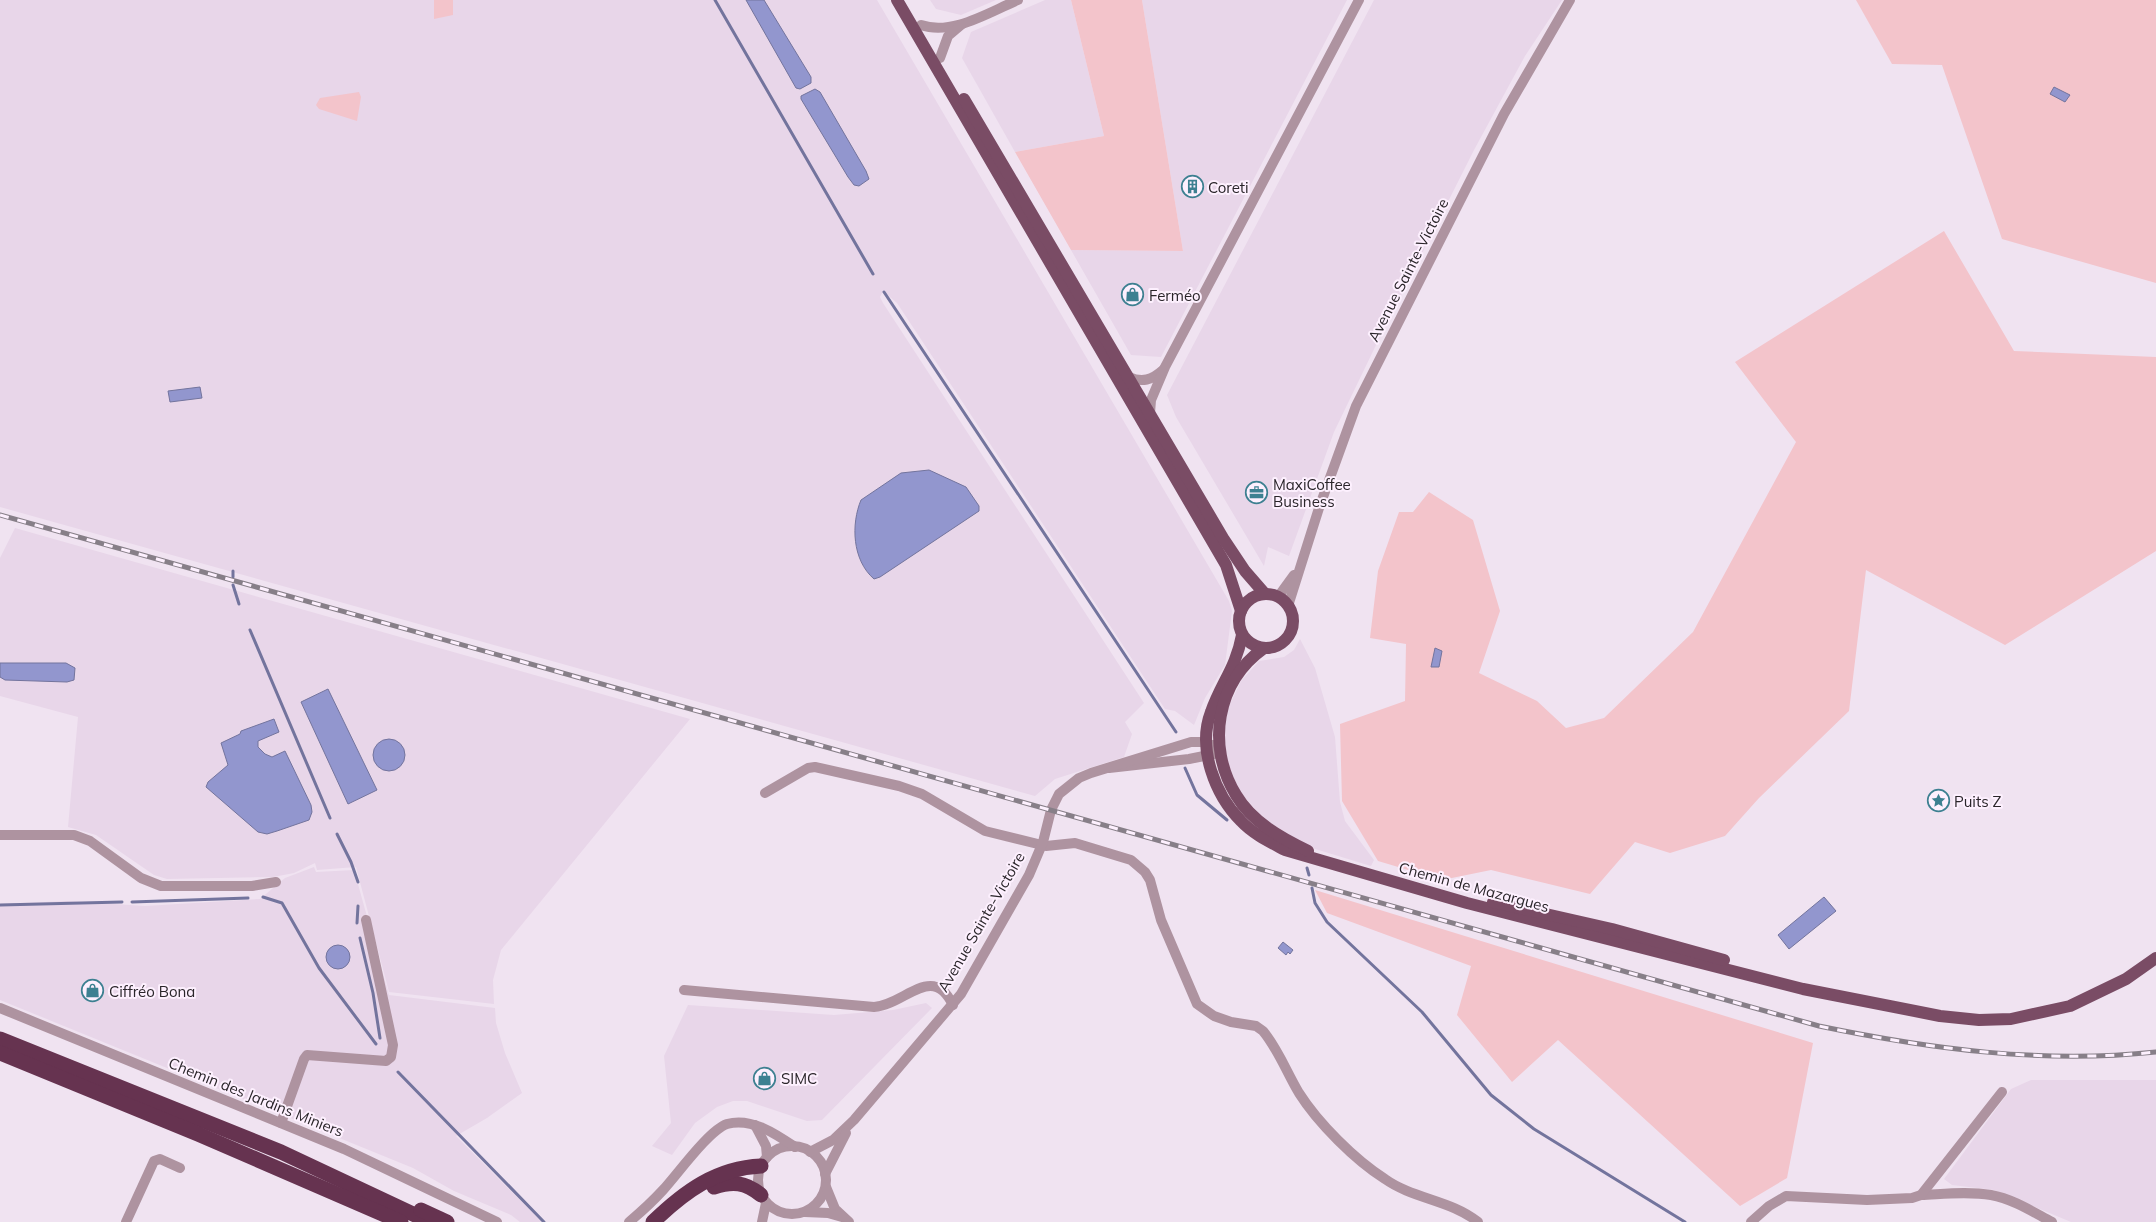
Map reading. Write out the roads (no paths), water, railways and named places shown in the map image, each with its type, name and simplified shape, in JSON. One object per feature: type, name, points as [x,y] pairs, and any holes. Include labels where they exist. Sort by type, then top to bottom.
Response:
[{"type":"highway","points":[[0,1039],[281,1152],[430,1222]]},
{"type":"highway","points":[[0,1053],[198,1134],[401,1222]]},
{"type":"highway","points":[[143,1098],[229,1123],[297,1152],[447,1222]]},
{"type":"highway","points":[[653,1222],[682,1194],[698,1184],[764,1162]]},
{"type":"highway","points":[[667,1222],[694,1197],[718,1185],[740,1183],[750,1186],[763,1199]]},
{"type":"main road","points":[[896,0],[1226,565],[1240,610]]},
{"type":"main road","points":[[907,0],[1223,538],[1245,571],[1272,595],[1288,606],[1293,619],[1290,633],[1281,644],[1264,648],[1248,660],[1236,677],[1223,704],[1218,723],[1222,764],[1236,796],[1260,823],[1282,838],[1337,865]]},
{"type":"main road","points":[[1264,648],[1248,642],[1242,635],[1238,619],[1240,610],[1250,598],[1272,595]]},
{"type":"main road","points":[[1242,635],[1233,669],[1210,712],[1207,723],[1208,756],[1219,789],[1226,803],[1241,821],[1259,836],[1285,850],[1337,865]]},
{"type":"main road","name":"Chemin de Mazargues","points":[[1337,865],[1383,878],[1612,929],[1907,1010],[1978,1020],[2011,1019],[2070,1006],[2126,979],[2156,958]]},
{"type":"street","points":[[921,25],[940,28],[963,23],[1018,0]]},
{"type":"street","points":[[1150,413],[1151,400],[1165,367],[1359,0]]},
{"type":"street","name":"Avenue Sainte-Victoire","points":[[1288,606],[1300,566],[1356,406],[1504,114],[1570,0]]},
{"type":"street","points":[[940,58],[948,36],[963,23]]},
{"type":"street","points":[[1128,377],[1139,381],[1148,380],[1165,367]]},
{"type":"street","name":"Avenue Sainte-Victoire","points":[[1272,595],[1300,566]]},
{"type":"street","name":"Avenue Sainte-Victoire","points":[[810,1152],[833,1140],[854,1120],[953,1005],[973,976],[1014,903],[1042,845],[1051,810],[1059,794],[1079,778],[1191,742],[1207,743]]},
{"type":"street","points":[[1207,743],[1220,750]]},
{"type":"street","name":"Avenue Sainte-Victoire","points":[[1109,768],[1208,756],[1220,750]]},
{"type":"street","points":[[765,793],[808,768],[815,767],[914,792],[936,801],[981,829],[1042,845],[1075,843],[1131,860],[1140,867],[1150,880],[1169,940],[1194,999],[1202,1009],[1221,1019],[1256,1026],[1263,1031],[1306,1104],[1376,1174],[1399,1188],[1453,1207],[1478,1222]]},
{"type":"street","points":[[0,835],[74,835],[90,841],[141,878],[160,886],[252,886],[276,882]]},
{"type":"street","points":[[281,1123],[304,1059],[308,1056],[386,1061],[391,1057],[393,1045],[366,920]]},
{"type":"street","points":[[684,990],[874,1007],[890,1004],[922,987],[933,985],[944,991],[953,1005]]},
{"type":"street","name":"Chemin des Jardins Miniers","points":[[0,1008],[344,1149],[497,1222]]},
{"type":"street","points":[[1921,1195],[2002,1092]]},
{"type":"street","name":"Avenue Sainte-Victoire","points":[[825,1179],[838,1145],[854,1120]]},
{"type":"street","points":[[629,1222],[662,1191],[720,1127],[737,1122],[755,1125],[768,1130],[795,1146],[810,1152],[823,1168],[831,1203],[847,1220]]},
{"type":"street","points":[[755,1125],[766,1146],[764,1162],[758,1175],[763,1199],[762,1222]]},
{"type":"street","points":[[764,1162],[778,1149],[795,1146]]},
{"type":"street","points":[[126,1222],[154,1160],[160,1159],[180,1168]]},
{"type":"street","points":[[776,1222],[816,1204],[822,1195],[825,1179]]},
{"type":"street","points":[[1751,1222],[1778,1199],[1786,1196],[1867,1200],[1959,1193],[1991,1195],[2025,1208],[2052,1222]]},
{"type":"street","points":[[763,1199],[772,1208],[795,1214],[828,1213],[847,1220]]},
{"type":"water","points":[[746,0],[764,0],[811,77],[811,83],[800,89],[796,88]]},
{"type":"water","points":[[2054,87],[2070,95],[2065,102],[2050,94]]},
{"type":"water","points":[[815,89],[820,92],[866,171],[869,179],[859,186],[854,185],[848,177],[801,99],[801,96]]},
{"type":"water","points":[[200,387],[202,398],[170,402],[168,391]]},
{"type":"water","points":[[929,470],[966,487],[979,506],[979,511],[880,577],[874,579],[861,562],[856,541],[856,520],[861,500],[901,473]]},
{"type":"water","points":[[1435,648],[1442,651],[1439,667],[1431,667]]},
{"type":"water","points":[[0,663],[66,663],[75,668],[74,680],[67,682],[5,680],[0,677]]},
{"type":"water","points":[[328,689],[377,790],[348,804],[301,702]]},
{"type":"water","points":[[274,719],[279,732],[258,741],[258,747],[265,754],[272,757],[285,751],[311,805],[312,812],[309,820],[267,834],[258,832],[206,787],[208,782],[228,765],[221,743],[240,734],[241,731]]},
{"type":"water","points":[[389,739],[400,744],[405,755],[400,766],[389,771],[378,766],[373,755],[378,744]]},
{"type":"water","points":[[1824,897],[1836,911],[1789,949],[1778,935]]},
{"type":"water","points":[[1283,942],[1293,950],[1290,954],[1288,952],[1286,955],[1278,948]]},
{"type":"water","points":[[338,945],[347,948],[350,957],[347,966],[338,969],[329,966],[326,957],[329,948]]},
{"type":"waterway","points":[[715,0],[873,274]]},
{"type":"waterway","points":[[884,292],[1176,732]]},
{"type":"waterway","points":[[233,571],[233,577]]},
{"type":"waterway","points":[[233,585],[239,604]]},
{"type":"waterway","points":[[250,630],[330,818]]},
{"type":"waterway","points":[[1185,768],[1197,795],[1227,820]]},
{"type":"waterway","points":[[337,834],[351,862],[358,882]]},
{"type":"waterway","points":[[1307,868],[1309,875]]},
{"type":"waterway","points":[[1312,888],[1315,903],[1327,922],[1422,1012],[1491,1095],[1534,1129],[1685,1222]]},
{"type":"waterway","points":[[263,897],[282,903],[319,968],[376,1044]]},
{"type":"waterway","points":[[132,902],[248,898]]},
{"type":"waterway","points":[[0,905],[122,902]]},
{"type":"waterway","points":[[357,923],[358,906]]},
{"type":"waterway","points":[[360,938],[373,993],[380,1038]]},
{"type":"waterway","points":[[398,1072],[544,1222]]},
{"type":"railway","points":[[0,515],[1819,1026],[1902,1041],[1986,1052],[2071,1056],[2156,1052]]},
{"type":"place","name":"Coreti","points":[[1192,187]]},
{"type":"place","name":"Ferméo","points":[[1133,295]]},
{"type":"place","name":"MaxiCoffee Business","points":[[1257,493]]},
{"type":"place","name":"Puits Z","points":[[1938,801]]},
{"type":"place","name":"Ciffréo Bona","points":[[93,991]]},
{"type":"place","name":"SIMC","points":[[765,1078]]}]
